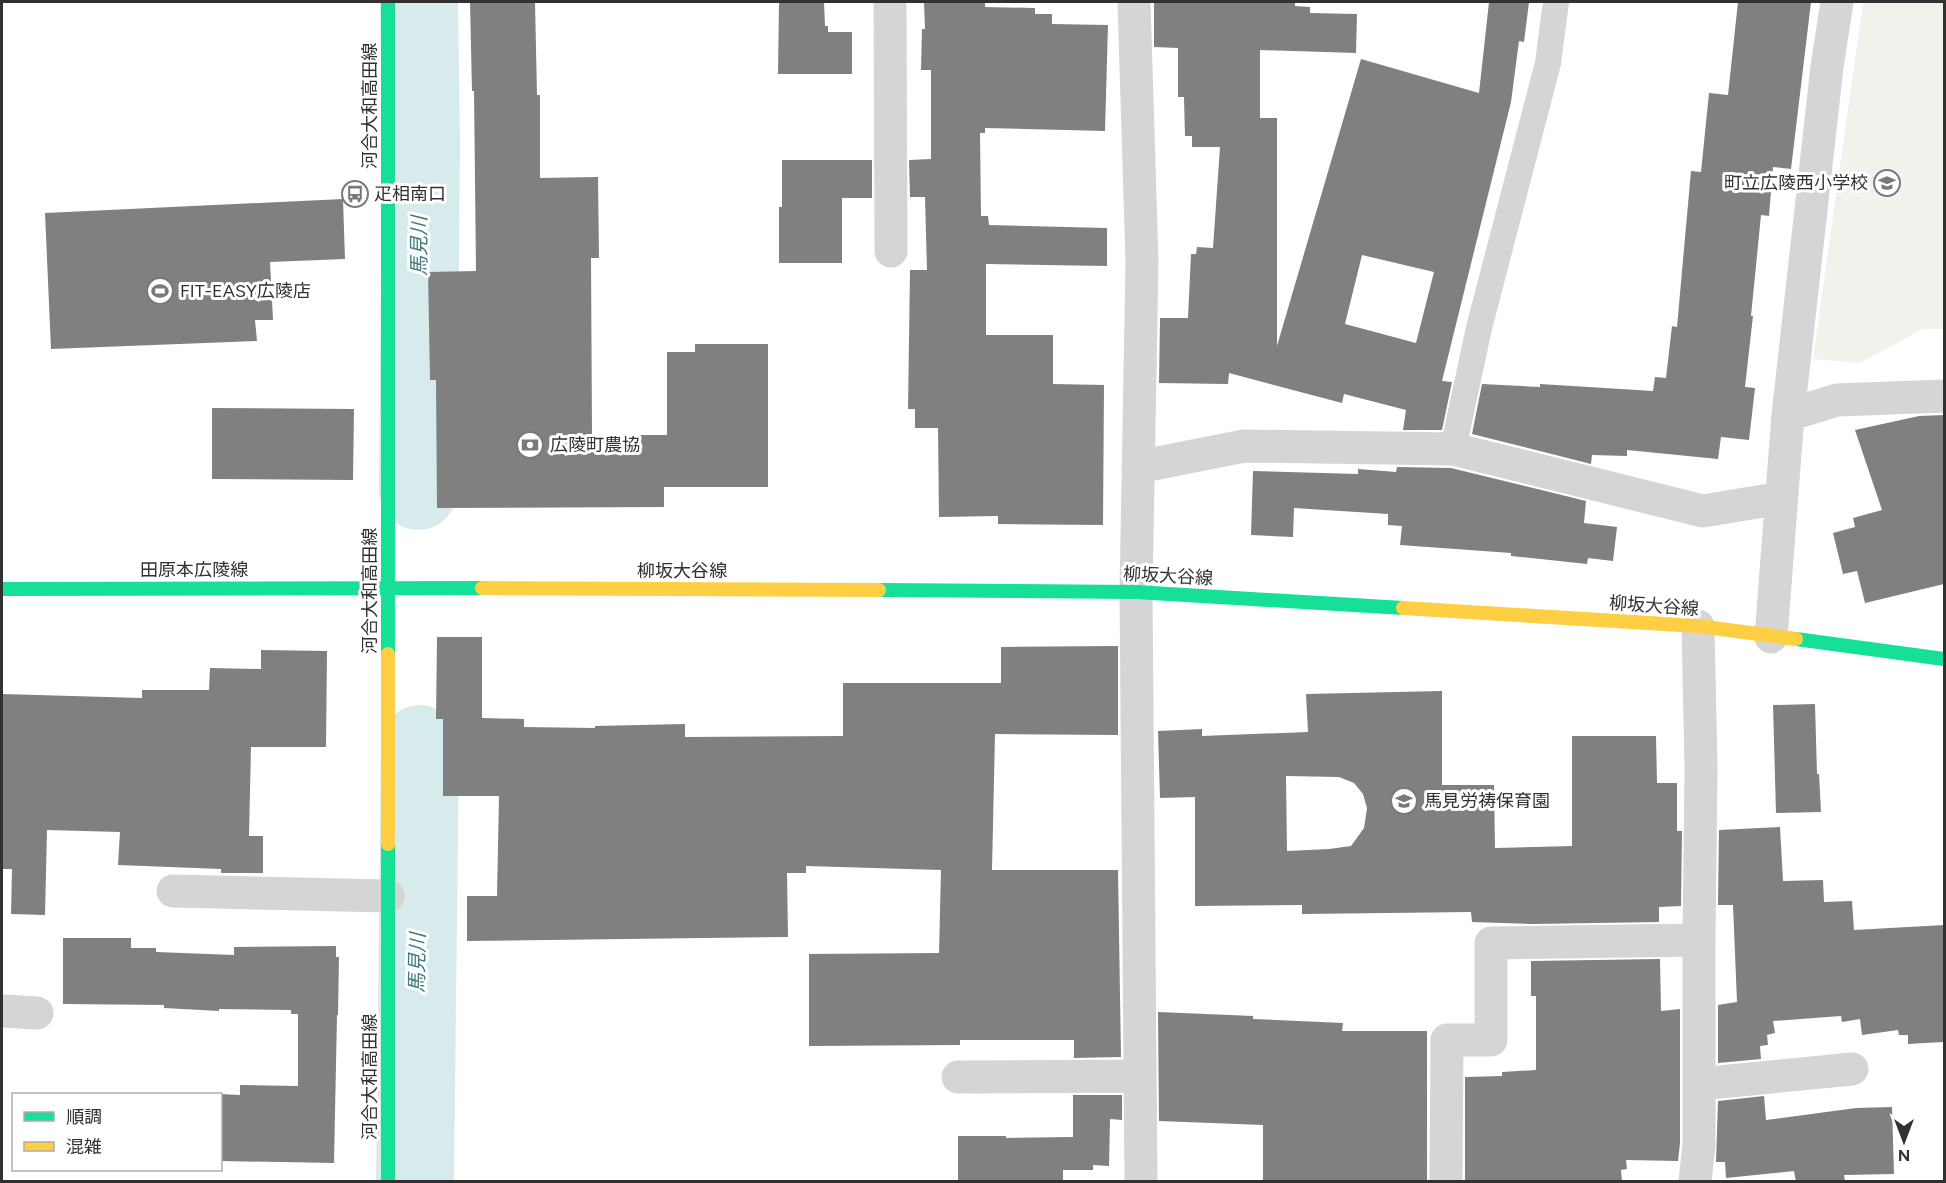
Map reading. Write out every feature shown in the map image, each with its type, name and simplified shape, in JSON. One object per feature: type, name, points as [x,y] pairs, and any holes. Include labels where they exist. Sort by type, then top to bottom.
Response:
[{"type":"main road","name":"河合大和高田線","points":[[388,2],[388,1182]]},
{"type":"main road","name":"田原本広陵線","points":[[2,589],[387,587]]},
{"type":"main road","name":"柳坂大谷線","points":[[387,587],[1136,592],[1698,626],[1944,659]]},
{"type":"street","points":[[890,2],[891,251]]},
{"type":"street","points":[[1134,2],[1142,262],[1136,592],[1141,1182]]},
{"type":"street","points":[[1771,637],[1788,415],[1827,67],[1838,2]]},
{"type":"street","points":[[1788,415],[1838,400],[1944,396]]},
{"type":"street","points":[[1138,466],[1244,446],[1453,449],[1703,511],[1781,498]]},
{"type":"street","points":[[1695,1182],[1699,1144],[1698,940],[1701,768],[1698,626]]},
{"type":"street","points":[[173,891],[388,896]]},
{"type":"street","points":[[1446,1182],[1447,1040],[1491,1040],[1491,943],[1698,940]]},
{"type":"street","points":[[2,1011],[37,1013]]},
{"type":"street","points":[[1699,1084],[1852,1069]]},
{"type":"street","points":[[958,1077],[1140,1076]]},
{"type":"lane","points":[[1453,449],[1479,328],[1548,63],[1556,2]]},
{"type":"shaded area","name":"町立広陵西小学校","points":[[1863,2],[1944,2],[1944,329],[1923,329],[1860,363],[1813,359]]},
{"type":"building","points":[[470,2],[535,2],[537,95],[540,95],[540,178],[598,177],[599,258],[591,258],[592,435],[667,435],[667,352],[695,352],[695,344],[768,344],[768,487],[664,487],[664,507],[437,508],[436,380],[430,380],[428,272],[476,271],[474,91],[472,91]]},
{"type":"building","points":[[779,2],[824,2],[825,26],[828,26],[828,32],[852,32],[852,74],[778,74]]},
{"type":"building","points":[[924,2],[985,2],[985,7],[1035,8],[1035,14],[1052,14],[1052,24],[1108,25],[1105,131],[985,128],[985,133],[980,133],[981,216],[988,216],[989,225],[1107,228],[1107,266],[986,264],[986,335],[1053,335],[1053,384],[1104,385],[1103,525],[998,524],[998,516],[939,517],[938,428],[915,428],[915,409],[908,409],[910,270],[927,270],[925,197],[910,197],[909,160],[931,159],[931,70],[921,70],[922,29],[925,29]]},
{"type":"building","points":[[1154,2],[1295,2],[1295,6],[1310,7],[1310,13],[1357,14],[1356,53],[1260,50],[1260,118],[1277,118],[1277,346],[1361,59],[1479,93],[1489,2],[1529,2],[1524,42],[1519,41],[1511,102],[1442,381],[1452,382],[1442,430],[1403,430],[1406,410],[1344,394],[1342,403],[1229,373],[1228,384],[1159,383],[1160,318],[1188,318],[1191,254],[1196,254],[1197,247],[1213,248],[1220,147],[1192,147],[1192,136],[1185,136],[1184,97],[1178,97],[1178,48],[1154,47]],"holes":[[[1362,255],[1434,272],[1416,343],[1345,324]]]},
{"type":"building","points":[[1738,2],[1811,2],[1791,169],[1773,167],[1769,216],[1761,215],[1745,387],[1755,388],[1749,440],[1721,437],[1718,459],[1627,450],[1627,456],[1592,455],[1591,464],[1472,434],[1482,384],[1540,387],[1540,384],[1653,391],[1655,377],[1666,378],[1672,326],[1677,327],[1691,171],[1701,172],[1709,93],[1728,95]]},
{"type":"building","points":[[782,160],[872,160],[872,198],[842,198],[842,263],[779,263]]},
{"type":"building","name":"FIT-EASY広陵店","points":[[343,199],[345,259],[270,262],[273,320],[255,320],[257,341],[51,349],[45,213]]},
{"type":"building","points":[[212,408],[354,409],[353,480],[212,479]]},
{"type":"building","points":[[1944,415],[1944,584],[1865,603],[1857,571],[1843,574],[1833,533],[1855,527],[1853,518],[1882,510],[1855,430],[1919,416]]},
{"type":"building","points":[[1397,467],[1451,468],[1586,501],[1584,523],[1617,527],[1613,561],[1588,558],[1587,564],[1511,556],[1511,553],[1400,545],[1402,526],[1388,525],[1388,514],[1294,508],[1293,537],[1251,535],[1253,471],[1358,474],[1358,469],[1396,472]]},
{"type":"building","points":[[437,637],[482,637],[482,718],[524,719],[524,727],[595,728],[595,726],[685,724],[685,737],[843,736],[843,683],[1001,683],[1001,647],[1118,646],[1118,735],[995,734],[992,870],[1118,870],[1121,1057],[1074,1058],[1074,1040],[960,1040],[960,1045],[809,1046],[809,954],[939,953],[941,870],[806,866],[806,873],[787,873],[788,937],[467,941],[467,896],[497,896],[499,796],[443,796],[443,719],[436,719]]},
{"type":"building","points":[[261,650],[327,651],[326,747],[251,747],[249,836],[263,836],[263,873],[221,873],[221,869],[118,865],[120,832],[47,830],[45,915],[11,914],[12,869],[2,869],[2,694],[142,698],[142,690],[209,690],[210,668],[261,669]]},
{"type":"building","points":[[1442,691],[1442,785],[1494,785],[1495,848],[1572,846],[1572,736],[1656,736],[1657,783],[1677,783],[1677,831],[1682,831],[1681,906],[1659,907],[1659,922],[1532,924],[1472,922],[1471,912],[1302,914],[1302,905],[1195,906],[1195,797],[1160,798],[1158,731],[1202,729],[1202,736],[1308,732],[1306,694]],"holes":[[[1286,776],[1339,777],[1354,783],[1363,794],[1367,808],[1364,828],[1351,846],[1287,851]]]},
{"type":"building","points":[[1815,704],[1817,774],[1819,774],[1821,812],[1776,813],[1773,705]]},
{"type":"building","points":[[1780,827],[1783,881],[1823,880],[1824,902],[1852,901],[1854,930],[1944,925],[1944,1042],[1908,1044],[1908,1035],[1899,1035],[1898,1030],[1862,1035],[1860,1019],[1842,1022],[1841,1016],[1773,1021],[1775,1033],[1767,1035],[1768,1045],[1760,1046],[1761,1059],[1718,1063],[1718,1005],[1737,1002],[1733,905],[1718,905],[1719,830]]},
{"type":"building","points":[[63,938],[131,938],[131,948],[156,948],[156,952],[234,955],[234,947],[336,946],[336,957],[339,957],[334,1163],[222,1161],[222,1094],[240,1095],[240,1085],[298,1086],[298,1014],[291,1014],[291,1010],[219,1009],[219,1011],[164,1008],[164,1005],[63,1004]]},
{"type":"building","points":[[1660,959],[1661,1011],[1680,1009],[1678,1161],[1626,1160],[1627,1169],[1621,1170],[1622,1181],[1465,1182],[1465,1077],[1502,1076],[1502,1072],[1536,1070],[1536,996],[1531,996],[1531,961]]},
{"type":"building","points":[[1158,1012],[1343,1023],[1342,1031],[1427,1031],[1427,1182],[1263,1182],[1263,1125],[1159,1121]]},
{"type":"building","points":[[1073,1095],[1122,1095],[1122,1120],[1110,1119],[1109,1166],[1093,1165],[1093,1170],[1063,1170],[1063,1180],[958,1180],[958,1136],[1073,1137]]},
{"type":"building","points":[[1764,1096],[1766,1120],[1856,1108],[1892,1107],[1894,1174],[1844,1175],[1845,1182],[1796,1182],[1794,1171],[1726,1178],[1725,1162],[1716,1162],[1718,1101]]},
{"type":"waterway","name":"馬見川","points":[[418,491],[421,142],[419,2]]},
{"type":"waterway","name":"馬見川","points":[[415,1182],[420,744]]},
{"type":"traffic: fast","points":[[388,2],[388,654]]},
{"type":"traffic: fast","points":[[2,589],[482,588]]},
{"type":"traffic: fast","points":[[879,590],[1136,592],[1403,608]]},
{"type":"traffic: fast","points":[[1796,639],[1944,659]]},
{"type":"traffic: fast","points":[[388,844],[388,1182]]},
{"type":"traffic: slow","points":[[482,588],[879,590]]},
{"type":"traffic: slow","points":[[1403,608],[1698,626],[1796,639]]},
{"type":"traffic: slow","points":[[388,654],[388,844]]},
{"type":"place","name":"町立広陵西小学校","points":[[1887,183]]},
{"type":"place","name":"疋相南口","points":[[355,194]]},
{"type":"place","name":"FIT-EASY広陵店","points":[[160,291]]},
{"type":"place","name":"広陵町農協","points":[[530,445]]},
{"type":"place","name":"馬見労祷保育園","points":[[1404,801]]}]
